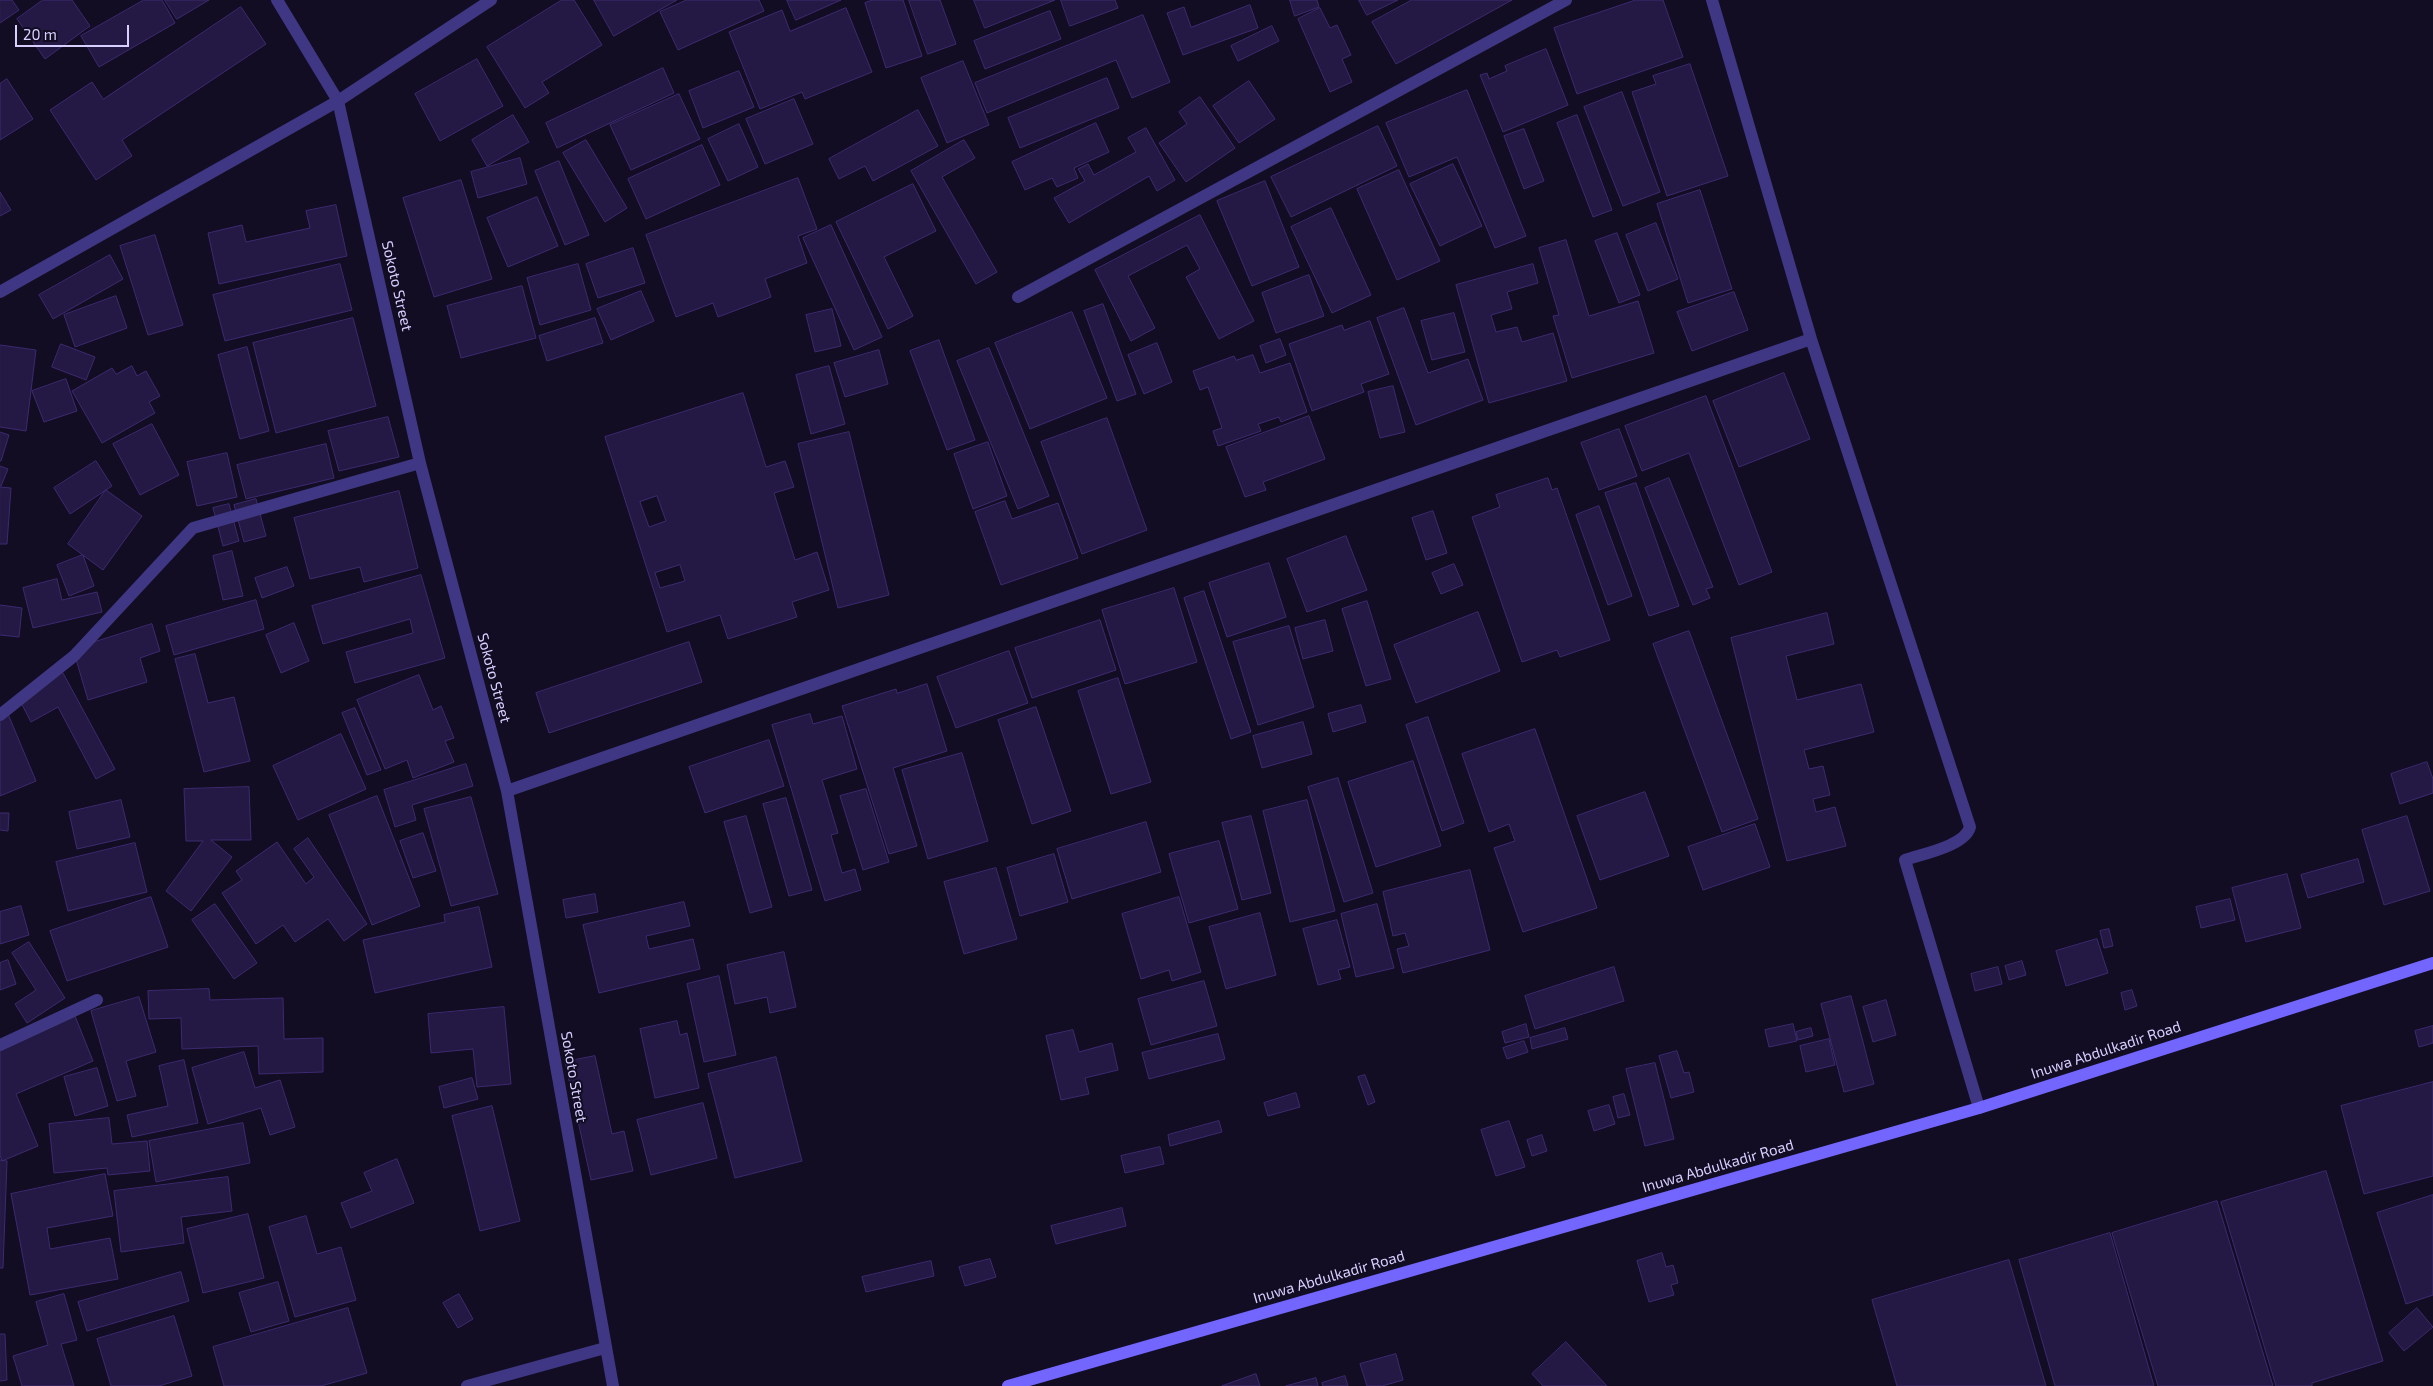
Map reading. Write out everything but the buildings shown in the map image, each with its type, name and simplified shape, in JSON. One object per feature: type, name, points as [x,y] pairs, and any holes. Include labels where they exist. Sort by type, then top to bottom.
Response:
[{"type":"main road","name":"Inuwa Abdulkadir Road","points":[[1008,1386],[1979,1108],[2433,963]]},
{"type":"street","name":"Sokoto Street","points":[[277,0],[338,101],[420,463],[507,791],[613,1386]]},
{"type":"street","points":[[0,292],[338,101],[491,0]]},
{"type":"street","points":[[1018,297],[1566,0]]},
{"type":"street","points":[[1712,0],[1811,339],[1970,827],[1968,834],[1954,844],[1904,860],[1979,1108]]},
{"type":"street","points":[[507,791],[1811,339]]},
{"type":"street","points":[[0,715],[74,656],[193,528],[420,463]]},
{"type":"street","points":[[0,1045],[97,1000]]},
{"type":"street","points":[[468,1386],[605,1348]]}]
